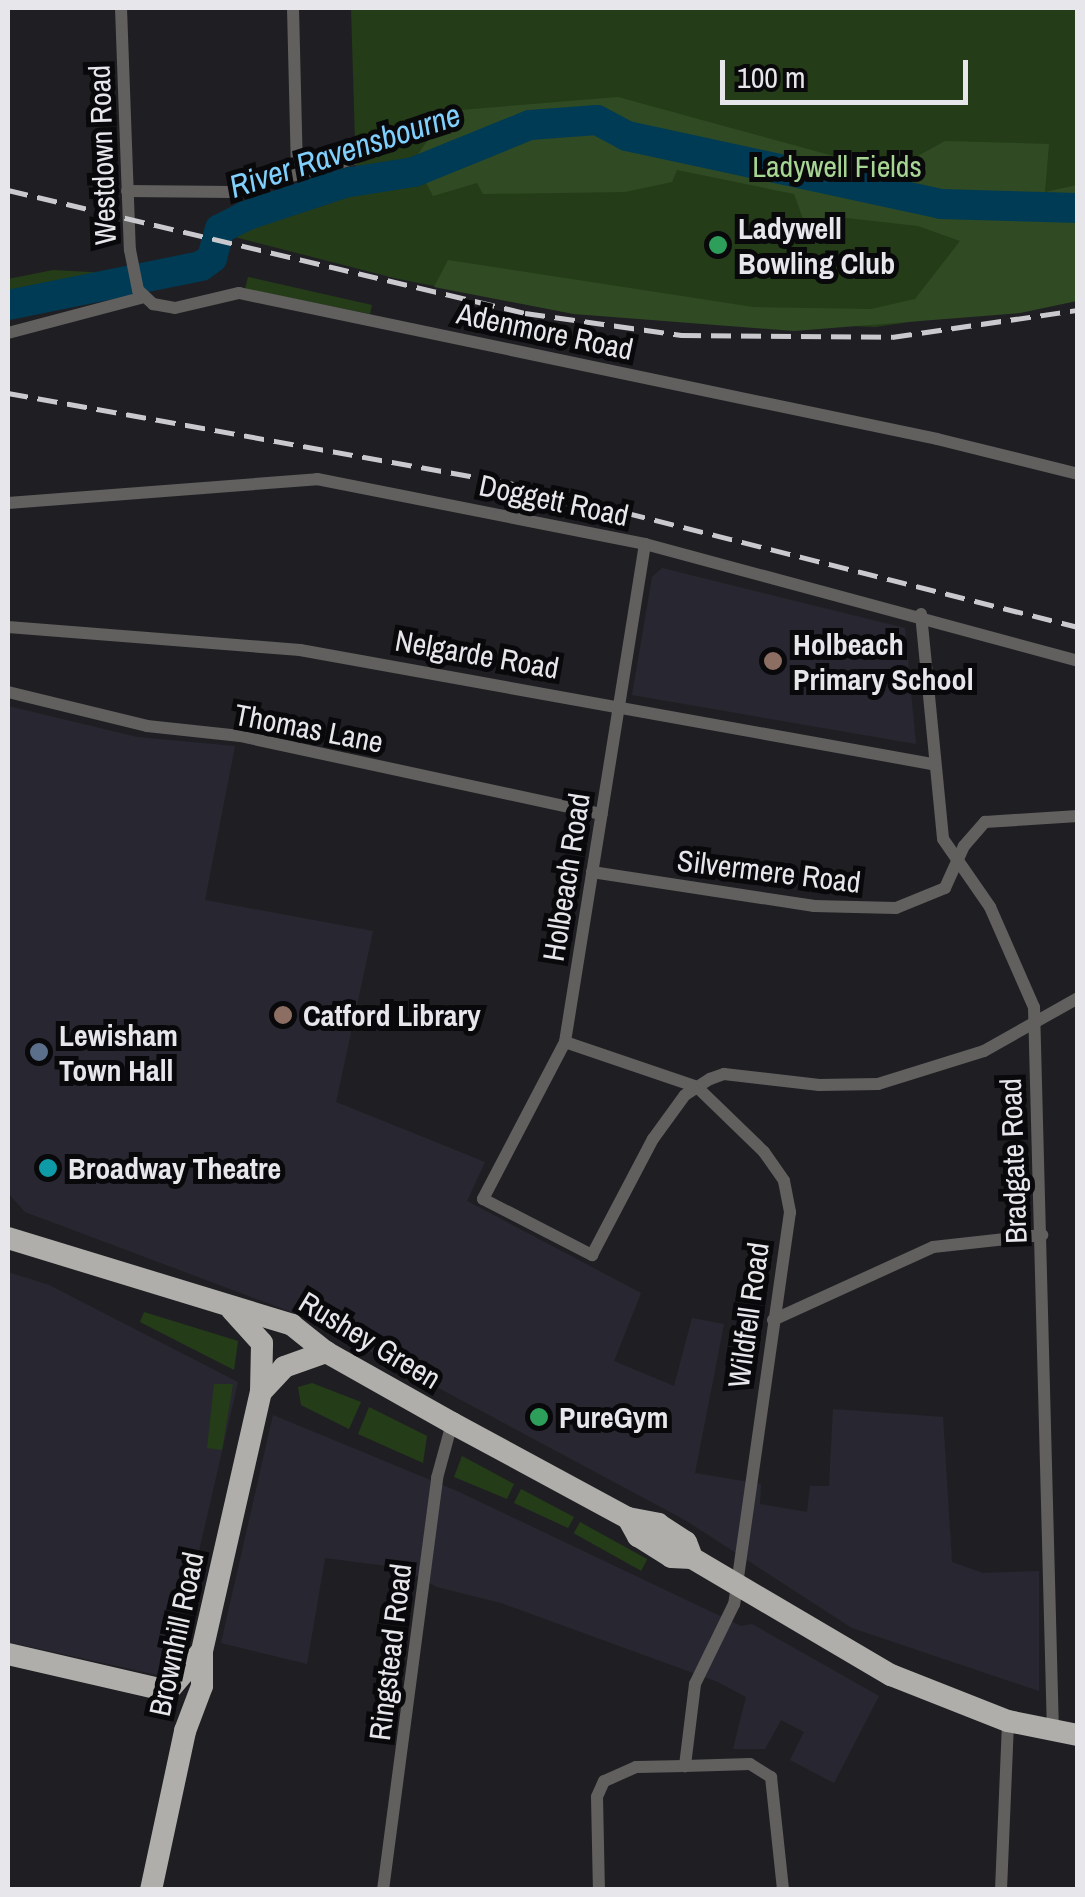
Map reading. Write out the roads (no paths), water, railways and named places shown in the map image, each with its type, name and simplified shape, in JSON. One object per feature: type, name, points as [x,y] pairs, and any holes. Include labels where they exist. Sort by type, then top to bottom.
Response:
[{"type":"highway","name":"Rushey Green","points":[[8,1238],[232,1310],[292,1325],[326,1352],[628,1518],[638,1536],[671,1557],[692,1558],[891,1675],[1008,1720],[1078,1736]]},
{"type":"highway","name":"Brownhill Road","points":[[151,1890],[185,1731],[202,1686],[202,1651],[261,1392],[262,1343],[232,1310]]},
{"type":"highway","points":[[261,1392],[284,1366],[326,1352]]},
{"type":"highway","points":[[168,1690],[202,1651]]},
{"type":"highway","points":[[8,1654],[168,1690]]},
{"type":"highway","points":[[168,1690],[185,1731]]},
{"type":"street","name":"Westdown Road","points":[[121,8],[132,267],[141,294]]},
{"type":"street","points":[[292,8],[297,170]]},
{"type":"street","points":[[127,191],[233,192],[297,170],[354,159]]},
{"type":"street","name":"Adenmore Road","points":[[8,333],[141,294],[174,308],[226,292],[919,435],[1078,474]]},
{"type":"street","name":"Doggett Road","points":[[8,504],[317,479],[645,544],[921,614],[1078,661]]},
{"type":"street","name":"Holbeach Road","points":[[645,544],[565,1042],[483,1198],[592,1256],[653,1138],[696,1087]]},
{"type":"street","name":"Bradgate Road","points":[[921,614],[942,839],[1019,962],[1034,1018],[1053,1732]]},
{"type":"street","name":"Nelgarde Road","points":[[8,628],[300,650],[618,704],[932,764]]},
{"type":"street","name":"Thomas Lane","points":[[8,692],[147,726],[240,736],[602,814]]},
{"type":"street","name":"Silvermere Road","points":[[592,872],[814,906],[896,908],[945,888],[976,830],[992,819],[1078,816]]},
{"type":"street","points":[[565,1042],[696,1087],[724,1074],[819,1086],[878,1084],[984,1051],[1034,1018],[1078,998]]},
{"type":"street","name":"Wildfell Road","points":[[685,1766],[695,1684],[734,1604],[790,1212],[784,1180],[733,1118],[696,1087]]},
{"type":"street","points":[[773,1320],[933,1247],[1042,1234]]},
{"type":"street","name":"Ringstead Road","points":[[383,1890],[437,1478],[452,1423]]},
{"type":"street","points":[[1002,1890],[1002,1766],[1008,1720]]},
{"type":"street","points":[[599,1890],[597,1797],[604,1781],[636,1766],[750,1764],[771,1777],[783,1890]]},
{"type":"waterway","name":"River Ravensbourne","points":[[8,305],[201,266],[212,258],[220,229],[245,216],[344,183],[414,172],[530,125],[597,120],[627,136],[941,204],[1078,208]]},
{"type":"railway","points":[[8,190],[525,313],[681,335],[892,337],[1078,310]]},
{"type":"railway","points":[[8,393],[509,483],[1078,627]]},
{"type":"place","name":"Ladywell Bowling Club","points":[[718,245]]},
{"type":"place","name":"Holbeach Primary School","points":[[773,661]]},
{"type":"place","name":"Catford Library","points":[[283,1015]]},
{"type":"place","name":"Lewisham Town Hall","points":[[39,1052]]},
{"type":"place","name":"Broadway Theatre","points":[[48,1168]]},
{"type":"place","name":"PureGym","points":[[539,1417]]},
{"type":"park label","name":"Ladywell Fields","points":[[837,166]]}]
